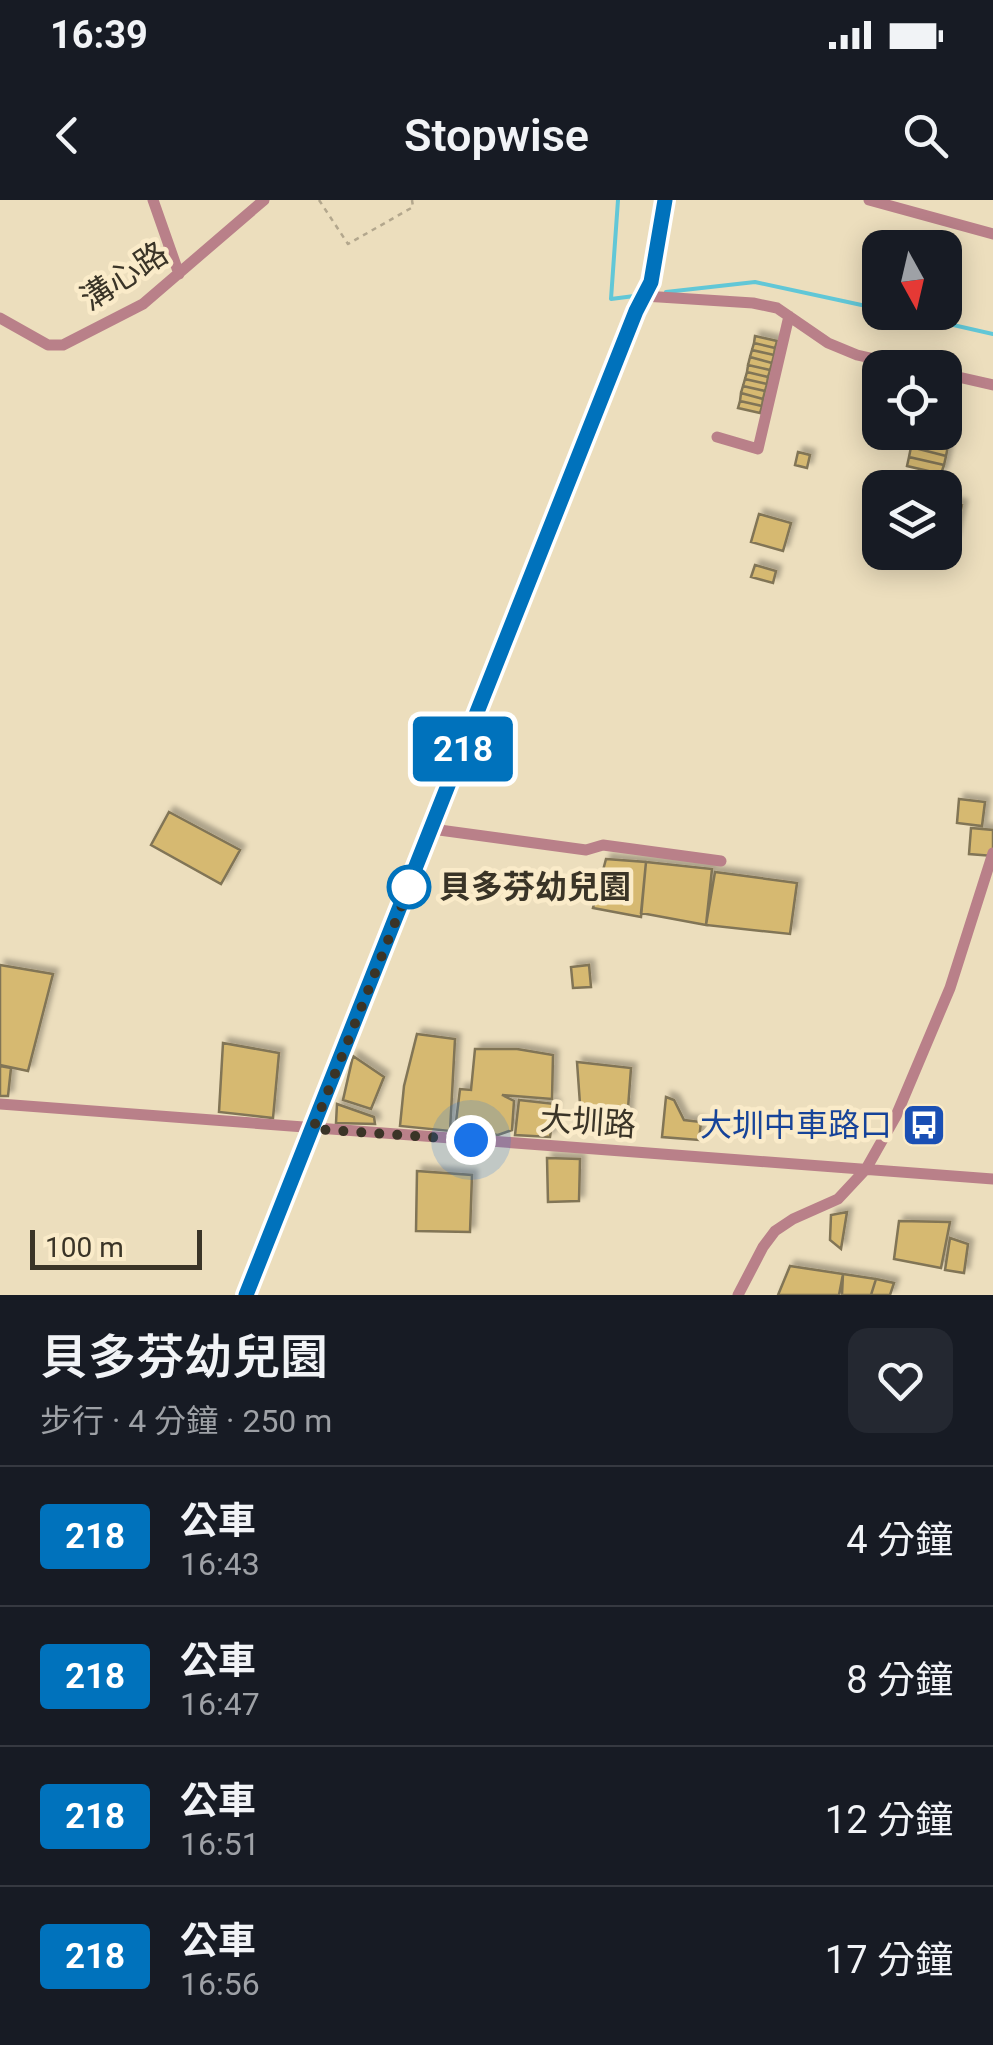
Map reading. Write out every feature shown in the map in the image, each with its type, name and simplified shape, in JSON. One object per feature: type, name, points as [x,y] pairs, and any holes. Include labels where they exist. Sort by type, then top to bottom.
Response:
[{"type":"street","points":[[153,200],[179,274]]},
{"type":"street","name":"溝心路","points":[[0,318],[48,345],[64,345],[135,308],[264,200]]},
{"type":"street","points":[[246,1295],[550,524],[651,282],[666,200]]},
{"type":"street","points":[[869,200],[993,234]]},
{"type":"street","points":[[644,296],[777,308],[828,343],[862,356]]},
{"type":"street","points":[[716,437],[758,448],[789,316]]},
{"type":"street","points":[[962,378],[993,385]]},
{"type":"street","points":[[432,828],[586,850],[603,846],[721,861]]},
{"type":"street","points":[[738,1295],[775,1231],[838,1200],[866,1170],[896,1116],[950,988],[993,852]]},
{"type":"street","name":"大圳路","points":[[0,1104],[993,1179]]},
{"type":"path","points":[[318,200],[348,244],[413,207],[412,200]]},
{"type":"building","points":[[755,336],[777,341],[775,348],[754,343]]},
{"type":"building","points":[[754,343],[775,348],[774,355],[752,350]]},
{"type":"building","points":[[752,350],[774,355],[772,363],[750,357]]},
{"type":"building","points":[[750,357],[772,363],[770,370],[748,365]]},
{"type":"building","points":[[748,365],[770,370],[768,377],[747,372]]},
{"type":"building","points":[[747,372],[768,377],[767,384],[745,379]]},
{"type":"building","points":[[745,379],[767,384],[765,391],[743,386]]},
{"type":"building","points":[[743,386],[765,391],[763,399],[741,393]]},
{"type":"building","points":[[741,393],[763,399],[762,406],[740,401]]},
{"type":"building","points":[[740,401],[762,406],[760,413],[738,408]]},
{"type":"building","points":[[910,450],[946,456],[944,465],[909,457]]},
{"type":"building","points":[[923,450],[947,450],[946,456]]},
{"type":"building","points":[[798,452],[810,455],[807,468],[795,465]]},
{"type":"building","points":[[909,457],[944,465],[942,470],[907,466]]},
{"type":"building","points":[[759,514],[791,523],[783,551],[751,542]]},
{"type":"building","points":[[755,565],[776,571],[773,583],[751,577]]},
{"type":"building","points":[[959,799],[985,802],[982,826],[957,823]]},
{"type":"building","points":[[169,812],[240,850],[221,884],[151,845]]},
{"type":"building","points":[[971,828],[993,830],[993,856],[969,854]]},
{"type":"building","points":[[606,859],[646,862],[641,917],[593,908]]},
{"type":"building","points":[[646,862],[712,869],[706,925],[641,913]]},
{"type":"building","points":[[715,872],[797,883],[790,934],[706,925]]},
{"type":"building","points":[[0,965],[53,974],[28,1071],[0,1065]]},
{"type":"building","points":[[589,965],[591,987],[573,988],[571,967]]},
{"type":"building","points":[[417,1034],[455,1039],[450,1131],[400,1126],[404,1086]]},
{"type":"building","points":[[223,1043],[279,1053],[273,1118],[219,1112]]},
{"type":"building","points":[[475,1049],[517,1049],[553,1055],[552,1099],[502,1095],[514,1101],[512,1130],[498,1135],[455,1130],[460,1089],[471,1090]]},
{"type":"building","points":[[353,1056],[384,1077],[371,1109],[343,1100]]},
{"type":"building","points":[[577,1062],[631,1068],[626,1135],[582,1132]]},
{"type":"building","points":[[0,1066],[11,1068],[8,1096],[0,1096]]},
{"type":"building","points":[[666,1097],[674,1100],[684,1120],[701,1122],[699,1140],[662,1137]]},
{"type":"building","points":[[519,1100],[555,1104],[550,1137],[515,1135]]},
{"type":"building","points":[[337,1104],[374,1117],[375,1124],[336,1123]]},
{"type":"building","points":[[547,1158],[580,1159],[579,1201],[548,1202]]},
{"type":"building","points":[[417,1171],[472,1175],[470,1232],[416,1231]]},
{"type":"building","points":[[847,1212],[841,1249],[830,1240],[831,1215]]},
{"type":"building","points":[[899,1221],[950,1222],[941,1268],[894,1259]]},
{"type":"building","points":[[950,1238],[968,1244],[964,1273],[945,1270]]},
{"type":"building","points":[[790,1266],[843,1274],[839,1295],[778,1295]]},
{"type":"building","points":[[843,1274],[876,1279],[871,1295],[842,1295]]},
{"type":"building","points":[[876,1279],[894,1283],[890,1295],[871,1295]]},
{"type":"waterway","points":[[618,200],[611,299],[642,295]]},
{"type":"waterway","points":[[666,292],[755,282],[862,305]]},
{"type":"waterway","points":[[962,327],[993,334]]},
{"type":"bus line","name":"218","points":[[246,1295],[550,524],[651,282],[665,200]]},
{"type":"place","name":"貝多芬幼兒園","points":[[409,887]]},
{"type":"place","name":"大圳中車路口","points":[[924,1125]]},
{"type":"route","points":[[409,887],[412,880],[313,1129],[471,1140]]}]
